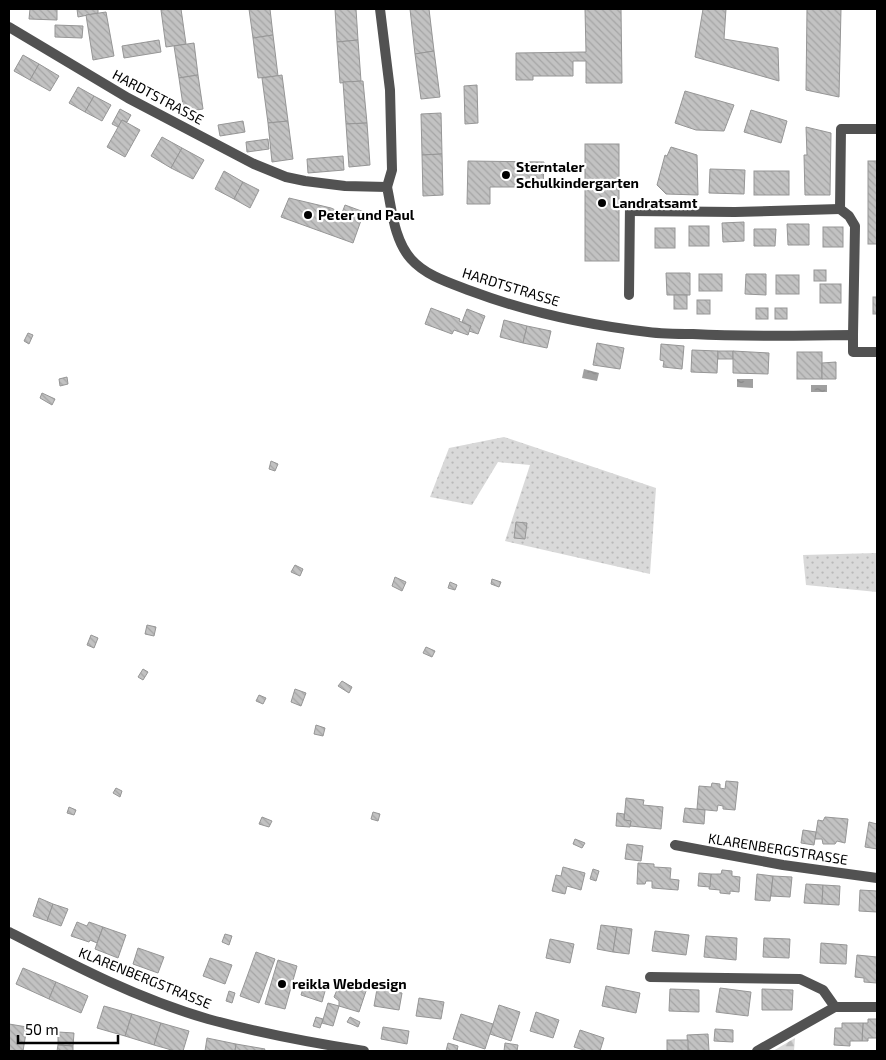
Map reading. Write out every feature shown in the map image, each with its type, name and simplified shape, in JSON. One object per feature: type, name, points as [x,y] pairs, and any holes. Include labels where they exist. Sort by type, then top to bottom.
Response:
[{"type":"street","points":[[380,9],[390,90],[392,170],[387,187]]},
{"type":"street","name":"HARDTSTRASSE","points":[[9,27],[128,98],[254,164],[286,177],[305,181],[345,186],[387,187],[394,224],[409,257],[417,265],[437,278],[492,299],[582,322],[649,332],[737,336],[853,336]]},
{"type":"street","points":[[840,209],[841,129],[877,129]]},
{"type":"street","points":[[629,295],[630,207],[735,212],[840,209],[849,216],[855,226],[853,352],[877,352]]},
{"type":"street","name":"KLARENBERGSTRASSE","points":[[675,845],[783,865],[877,878]]},
{"type":"street","name":"KLARENBERGSTRASSE","points":[[9,932],[88,973],[148,998],[207,1019],[306,1042],[364,1051]]},
{"type":"street","points":[[650,977],[800,979],[823,990],[835,1007]]},
{"type":"street","points":[[758,1051],[835,1007],[877,1007]]},
{"type":"green space","points":[[504,437],[656,488],[650,574],[505,541],[530,465],[498,462],[472,505],[430,497],[449,448]]},
{"type":"green space","points":[[877,553],[877,592],[806,585],[803,555]]},
{"type":"green space","points":[[795,1038],[794,1051],[773,1051]]},
{"type":"water","points":[[584,369],[599,373],[597,381],[582,378]]},
{"type":"water","points":[[737,379],[753,379],[753,388],[737,387]]},
{"type":"water","points":[[811,385],[827,385],[827,392],[811,392]]},
{"type":"building","points":[[30,9],[57,9],[57,20],[29,19]]},
{"type":"building","points":[[77,9],[98,9],[98,13],[78,17]]},
{"type":"building","points":[[181,9],[186,44],[166,47],[161,10]]},
{"type":"building","points":[[249,9],[270,9],[273,35],[253,38]]},
{"type":"building","points":[[335,9],[356,9],[358,40],[337,42]]},
{"type":"building","points":[[410,9],[429,9],[434,51],[415,54]]},
{"type":"building","points":[[585,9],[621,9],[622,83],[586,83],[586,61],[573,61],[573,76],[533,76],[533,80],[516,80],[516,53],[586,52]]},
{"type":"building","points":[[703,9],[726,9],[724,39],[778,48],[779,81],[695,57]]},
{"type":"building","points":[[807,9],[841,9],[839,97],[806,90]]},
{"type":"building","points":[[106,12],[114,56],[93,60],[86,15]]},
{"type":"building","points":[[55,25],[83,26],[82,38],[55,37]]},
{"type":"building","points":[[273,35],[278,76],[258,78],[253,38]]},
{"type":"building","points":[[159,40],[161,52],[124,58],[122,46]]},
{"type":"building","points":[[358,40],[361,81],[340,83],[337,42]]},
{"type":"building","points":[[194,43],[198,75],[179,78],[174,46]]},
{"type":"building","points":[[434,51],[440,97],[421,99],[415,54]]},
{"type":"building","points":[[23,55],[39,64],[30,80],[14,71]]},
{"type":"building","points":[[39,64],[59,76],[50,91],[30,80]]},
{"type":"building","points":[[198,75],[203,109],[184,112],[179,78]]},
{"type":"building","points":[[282,75],[288,121],[268,123],[262,78]]},
{"type":"building","points":[[363,81],[367,123],[346,124],[343,82]]},
{"type":"building","points":[[477,85],[478,123],[465,124],[464,86]]},
{"type":"building","points":[[78,87],[94,96],[85,112],[69,103]]},
{"type":"building","points":[[685,91],[734,105],[724,131],[696,130],[675,123]]},
{"type":"building","points":[[94,96],[111,105],[102,121],[85,112]]},
{"type":"building","points":[[120,109],[131,115],[127,122],[122,120],[118,127],[112,124]]},
{"type":"building","points":[[751,110],[787,121],[781,143],[744,132]]},
{"type":"building","points":[[441,113],[442,154],[422,155],[421,114]]},
{"type":"building","points":[[122,120],[140,130],[125,157],[107,147]]},
{"type":"building","points":[[243,121],[245,132],[220,136],[218,125]]},
{"type":"building","points":[[288,121],[293,159],[272,162],[268,123]]},
{"type":"building","points":[[367,123],[370,165],[349,167],[346,124]]},
{"type":"building","points":[[806,127],[831,133],[830,195],[805,195],[804,155],[807,155]]},
{"type":"building","points":[[162,137],[182,148],[171,168],[151,156]]},
{"type":"building","points":[[268,139],[269,149],[247,152],[246,142]]},
{"type":"building","name":"Landratsamt","points":[[585,144],[619,144],[619,261],[585,261]]},
{"type":"building","points":[[671,147],[697,155],[698,195],[666,194],[657,185],[665,155],[667,156]]},
{"type":"building","points":[[182,148],[204,160],[193,179],[171,168]]},
{"type":"building","points":[[442,154],[443,195],[423,196],[422,155]]},
{"type":"building","points":[[343,156],[344,170],[308,173],[307,159]]},
{"type":"building","name":"Sterntaler Schulkindergarten","points":[[468,161],[544,162],[543,187],[490,187],[490,204],[467,204]]},
{"type":"building","points":[[868,161],[877,161],[877,244],[868,244]]},
{"type":"building","points":[[710,169],[745,170],[744,194],[709,193]]},
{"type":"building","points":[[224,171],[243,182],[234,199],[215,189]]},
{"type":"building","points":[[754,171],[789,171],[789,195],[754,195]]},
{"type":"building","points":[[243,182],[259,190],[250,208],[234,199]]},
{"type":"building","points":[[289,198],[331,208],[342,213],[345,205],[364,212],[353,243],[281,217]]},
{"type":"building","points":[[744,222],[744,241],[723,242],[722,223]]},
{"type":"building","points":[[787,224],[809,224],[809,245],[788,245]]},
{"type":"building","points":[[689,226],[709,226],[709,246],[689,246]]},
{"type":"building","points":[[823,227],[843,227],[843,247],[823,247]]},
{"type":"building","points":[[655,228],[675,228],[675,248],[655,248]]},
{"type":"building","points":[[754,229],[776,229],[775,246],[754,246]]},
{"type":"building","points":[[814,270],[826,270],[826,281],[814,281]]},
{"type":"building","points":[[666,273],[690,273],[690,295],[667,295]]},
{"type":"building","points":[[699,274],[722,274],[722,291],[699,291]]},
{"type":"building","points":[[746,274],[766,274],[766,295],[745,294]]},
{"type":"building","points":[[776,275],[799,275],[799,294],[776,294]]},
{"type":"building","points":[[820,284],[841,284],[841,303],[820,303]]},
{"type":"building","points":[[674,295],[687,295],[687,309],[674,309]]},
{"type":"building","points":[[873,297],[877,297],[877,314],[873,314]]},
{"type":"building","points":[[697,300],[710,300],[710,314],[697,314]]},
{"type":"building","points":[[431,308],[460,319],[459,321],[471,326],[468,335],[454,330],[452,334],[425,324]]},
{"type":"building","points":[[756,308],[768,308],[768,319],[756,319]]},
{"type":"building","points":[[775,308],[787,308],[787,319],[775,319]]},
{"type":"building","points":[[467,309],[485,316],[478,334],[469,331],[471,326],[462,322]]},
{"type":"building","points":[[504,320],[527,326],[523,343],[500,337]]},
{"type":"building","points":[[527,326],[551,331],[547,348],[523,343]]},
{"type":"building","points":[[28,333],[33,335],[29,344],[24,341]]},
{"type":"building","points":[[597,343],[624,348],[620,369],[593,365]]},
{"type":"building","points":[[661,344],[684,346],[682,369],[663,367],[664,361],[660,360]]},
{"type":"building","points":[[692,350],[718,351],[717,373],[691,372]]},
{"type":"building","points":[[718,351],[733,351],[733,359],[718,359]]},
{"type":"building","points":[[733,351],[769,353],[768,374],[733,373]]},
{"type":"building","points":[[797,352],[822,352],[822,379],[797,379]]},
{"type":"building","points":[[836,362],[836,379],[822,379],[822,363]]},
{"type":"building","points":[[67,377],[68,384],[60,386],[59,379]]},
{"type":"building","points":[[42,393],[55,399],[52,405],[40,398]]},
{"type":"building","points":[[271,461],[278,464],[275,471],[269,469]]},
{"type":"building","points":[[516,522],[527,523],[525,539],[514,538]]},
{"type":"building","points":[[295,565],[303,569],[300,576],[291,572]]},
{"type":"building","points":[[395,577],[406,582],[402,591],[392,586]]},
{"type":"building","points":[[492,579],[501,582],[499,587],[491,584]]},
{"type":"building","points":[[450,582],[457,585],[455,590],[448,588]]},
{"type":"building","points":[[147,625],[156,627],[154,636],[145,634]]},
{"type":"building","points":[[91,635],[98,638],[94,648],[87,645]]},
{"type":"building","points":[[426,647],[435,651],[432,657],[423,653]]},
{"type":"building","points":[[143,669],[148,672],[143,680],[138,677]]},
{"type":"building","points":[[342,681],[352,687],[349,693],[338,686]]},
{"type":"building","points":[[295,689],[306,693],[301,706],[291,702]]},
{"type":"building","points":[[259,695],[266,698],[263,704],[256,701]]},
{"type":"building","points":[[316,725],[325,728],[323,736],[314,734]]},
{"type":"building","points":[[726,781],[738,782],[735,810],[723,809],[723,806],[718,805],[717,811],[697,809],[699,786],[711,787],[712,783],[720,784],[720,788],[725,789]]},
{"type":"building","points":[[116,788],[122,791],[120,797],[113,793]]},
{"type":"building","points":[[626,798],[644,800],[643,805],[663,807],[661,829],[630,826],[631,821],[624,820]]},
{"type":"building","points":[[69,807],[76,810],[74,815],[67,813]]},
{"type":"building","points":[[685,808],[705,810],[704,824],[683,822]]},
{"type":"building","points":[[373,812],[380,814],[378,821],[371,819]]},
{"type":"building","points":[[617,813],[624,814],[624,820],[631,821],[630,827],[616,826]]},
{"type":"building","points":[[262,817],[272,821],[269,827],[259,824]]},
{"type":"building","points":[[825,817],[848,819],[845,843],[837,841],[835,844],[823,844],[822,839],[815,839],[818,820],[823,821]]},
{"type":"building","points":[[869,822],[877,824],[877,849],[865,847]]},
{"type":"building","points":[[803,830],[816,832],[814,845],[801,843]]},
{"type":"building","points":[[575,839],[585,843],[582,848],[573,844]]},
{"type":"building","points":[[627,844],[643,846],[641,861],[625,859]]},
{"type":"building","points":[[638,863],[654,864],[654,867],[671,868],[670,879],[679,880],[678,890],[652,888],[652,881],[646,881],[645,884],[637,884]]},
{"type":"building","points":[[563,867],[585,873],[581,890],[567,886],[565,894],[552,891],[556,875],[561,876]]},
{"type":"building","points":[[593,869],[599,871],[596,881],[590,879]]},
{"type":"building","points":[[722,870],[732,871],[732,876],[740,877],[739,892],[730,891],[730,894],[720,893],[720,890],[709,889],[711,874],[721,874]]},
{"type":"building","points":[[699,873],[711,874],[710,887],[698,886]]},
{"type":"building","points":[[757,874],[773,876],[770,901],[755,900]]},
{"type":"building","points":[[773,876],[792,877],[790,897],[771,896]]},
{"type":"building","points":[[806,884],[823,885],[822,904],[804,903]]},
{"type":"building","points":[[823,885],[840,886],[839,905],[822,904]]},
{"type":"building","points":[[860,890],[877,891],[877,912],[859,911]]},
{"type":"building","points":[[39,898],[53,904],[47,921],[33,916]]},
{"type":"building","points":[[53,904],[68,909],[61,926],[47,921]]},
{"type":"building","points":[[77,922],[87,926],[89,922],[103,927],[97,943],[71,936]]},
{"type":"building","points":[[601,925],[617,927],[613,952],[597,949]]},
{"type":"building","points":[[103,927],[126,935],[118,958],[95,949]]},
{"type":"building","points":[[617,927],[632,929],[629,954],[613,952]]},
{"type":"building","points":[[655,931],[689,935],[686,955],[652,951]]},
{"type":"building","points":[[225,934],[232,936],[229,945],[222,942]]},
{"type":"building","points":[[706,936],[737,938],[736,960],[704,957]]},
{"type":"building","points":[[764,938],[790,939],[789,958],[763,957]]},
{"type":"building","points":[[550,939],[574,944],[570,963],[546,958]]},
{"type":"building","points":[[821,943],[847,945],[846,964],[820,963]]},
{"type":"building","points":[[138,948],[164,957],[158,973],[133,964]]},
{"type":"building","points":[[256,952],[275,959],[259,1003],[240,996]]},
{"type":"building","points":[[857,955],[877,957],[877,983],[864,982],[864,978],[855,977]]},
{"type":"building","points":[[210,958],[232,965],[225,984],[203,976]]},
{"type":"building","points":[[278,960],[297,966],[285,1009],[265,1004]]},
{"type":"building","points":[[23,968],[56,982],[49,999],[16,984]]},
{"type":"building","points":[[306,978],[327,984],[322,1002],[301,995]]},
{"type":"building","points":[[342,978],[367,988],[359,1012],[339,1006],[339,1001],[334,997]]},
{"type":"building","points":[[56,982],[88,996],[81,1013],[49,999]]},
{"type":"building","points":[[606,986],[640,993],[636,1013],[602,1006]]},
{"type":"building","points":[[720,988],[751,992],[748,1016],[716,1012]]},
{"type":"building","points":[[377,989],[402,993],[399,1010],[374,1006]]},
{"type":"building","points":[[670,989],[699,990],[699,1012],[669,1011]]},
{"type":"building","points":[[762,989],[793,990],[792,1010],[762,1010]]},
{"type":"building","points":[[229,991],[235,993],[232,1003],[226,1001]]},
{"type":"building","points":[[419,998],[444,1002],[441,1019],[416,1016]]},
{"type":"building","points":[[328,1003],[339,1006],[333,1026],[322,1023]]},
{"type":"building","points":[[499,1005],[520,1012],[511,1041],[490,1034]]},
{"type":"building","points":[[104,1006],[132,1014],[125,1036],[97,1028]]},
{"type":"building","points":[[536,1012],[559,1020],[553,1038],[530,1031]]},
{"type":"building","points":[[132,1014],[161,1023],[154,1045],[125,1036]]},
{"type":"building","points":[[461,1014],[493,1024],[485,1049],[453,1039]]},
{"type":"building","points":[[316,1017],[323,1019],[320,1028],[313,1026]]},
{"type":"building","points":[[350,1017],[360,1022],[358,1027],[347,1022]]},
{"type":"building","points":[[868,1019],[877,1019],[877,1038],[868,1038],[868,1041],[862,1041],[863,1023],[868,1023]]},
{"type":"building","points":[[161,1023],[189,1031],[183,1051],[175,1051],[154,1045]]},
{"type":"building","points":[[842,1023],[863,1023],[862,1041],[850,1041],[850,1046],[834,1045],[835,1028],[842,1028]]},
{"type":"building","points":[[9,1024],[27,1027],[23,1051],[9,1051]]},
{"type":"building","points":[[383,1027],[409,1031],[407,1044],[381,1039]]},
{"type":"building","points":[[715,1029],[733,1030],[733,1042],[714,1041]]},
{"type":"building","points":[[580,1030],[604,1038],[600,1051],[587,1051],[574,1047]]},
{"type":"building","points":[[58,1032],[74,1033],[73,1046],[58,1045]]},
{"type":"building","points":[[708,1034],[709,1051],[688,1051],[687,1035]]},
{"type":"building","points":[[207,1038],[236,1044],[235,1051],[205,1051]]},
{"type":"building","points":[[667,1040],[688,1040],[688,1051],[667,1051]]},
{"type":"building","points":[[448,1043],[458,1046],[457,1051],[446,1051]]},
{"type":"building","points":[[505,1043],[518,1045],[517,1051],[504,1051]]},
{"type":"building","points":[[236,1044],[265,1049],[264,1051],[235,1051]]},
{"type":"building","points":[[58,1045],[73,1046],[73,1051],[57,1051]]},
{"type":"place","name":"Sterntaler Schulkindergarten","points":[[506,175]]},
{"type":"place","name":"Landratsamt","points":[[602,203]]},
{"type":"place","name":"Peter und Paul","points":[[308,215]]},
{"type":"place","name":"reikla Webdesign","points":[[282,984]]}]
